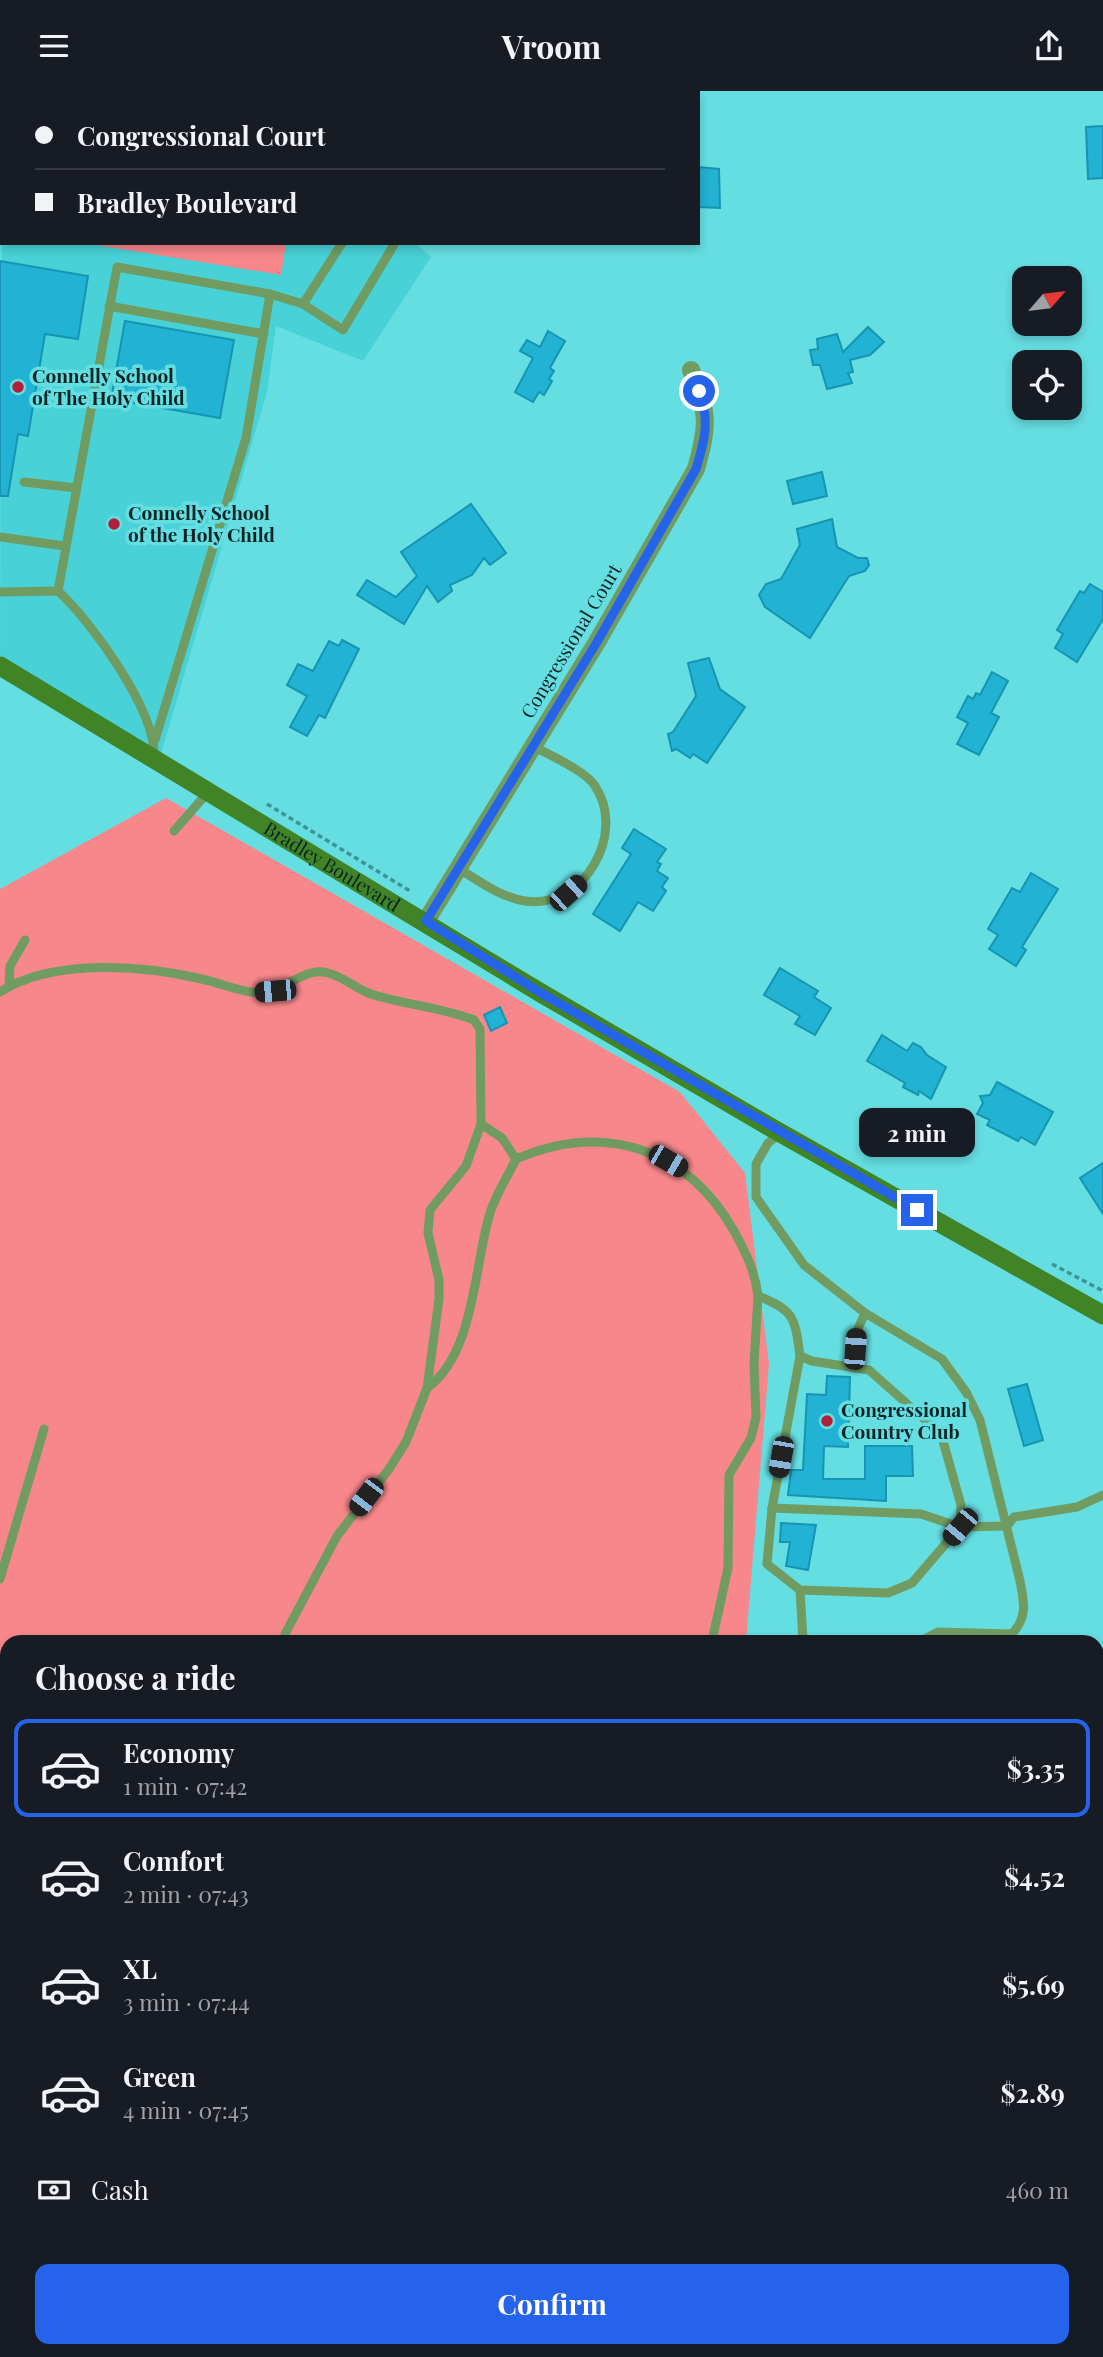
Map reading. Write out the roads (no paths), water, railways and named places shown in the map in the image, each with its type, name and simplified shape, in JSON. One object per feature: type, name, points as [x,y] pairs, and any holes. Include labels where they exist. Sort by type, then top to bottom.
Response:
[{"type":"main road","name":"Bradley Boulevard","points":[[0,666],[154,749],[210,790],[430,913],[541,993],[781,1133],[1103,1315]]},
{"type":"street","name":"Congressional Court","points":[[430,913],[696,469],[704,442],[707,412],[691,370]]},
{"type":"lane","points":[[303,304],[341,245]]},
{"type":"lane","points":[[58,591],[117,267],[270,295],[303,304],[343,330],[394,245]]},
{"type":"lane","points":[[154,749],[246,439],[270,295]]},
{"type":"lane","points":[[109,306],[264,334]]},
{"type":"lane","points":[[24,482],[76,488]]},
{"type":"lane","points":[[0,537],[65,545]]},
{"type":"lane","points":[[0,592],[58,591],[81,612],[122,673],[154,749]]},
{"type":"lane","points":[[458,868],[507,896],[527,901],[568,893],[588,876],[602,852],[602,800],[594,784],[533,745]]},
{"type":"lane","points":[[174,831],[210,790]]},
{"type":"lane","points":[[9,986],[10,966],[25,940]]},
{"type":"lane","points":[[0,992],[34,976],[89,968],[150,969],[257,993],[275,991],[299,977],[320,972],[330,973],[367,993],[474,1020],[480,1029],[481,1124],[466,1166],[430,1210],[428,1233],[439,1280],[439,1299],[427,1388],[406,1442],[389,1469],[337,1536],[285,1635]]},
{"type":"lane","points":[[481,1124],[502,1138],[516,1159]]},
{"type":"lane","points":[[781,1133],[768,1143],[756,1164],[757,1197],[804,1265],[865,1313],[942,1359],[966,1392],[981,1420],[1024,1607],[1023,1621],[1012,1634],[938,1632],[932,1635]]},
{"type":"lane","points":[[427,1388],[436,1382],[454,1357],[465,1327],[491,1211],[516,1159],[545,1147],[576,1142],[635,1147],[668,1161],[699,1183],[723,1212],[747,1254],[755,1275],[758,1296],[754,1354],[756,1417],[751,1439],[729,1475],[728,1568],[713,1635]]},
{"type":"lane","points":[[758,1296],[789,1311],[796,1324],[800,1356],[772,1508],[767,1564],[800,1590],[888,1593],[912,1583],[960,1527],[961,1505],[941,1434],[869,1370],[811,1361],[800,1356]]},
{"type":"lane","points":[[854,1368],[857,1331],[865,1313]]},
{"type":"lane","points":[[0,1579],[44,1429]]},
{"type":"lane","points":[[1007,1526],[1013,1517],[1077,1507],[1103,1495]]},
{"type":"lane","points":[[772,1508],[921,1514],[960,1527],[1007,1526]]},
{"type":"lane","points":[[800,1590],[803,1635]]},
{"type":"place","name":"Connelly School of The Holy Child","points":[[18,387]]},
{"type":"place","name":"Connelly School of the Holy Child","points":[[114,524]]},
{"type":"place","name":"Congressional Country Club","points":[[827,1421]]}]
